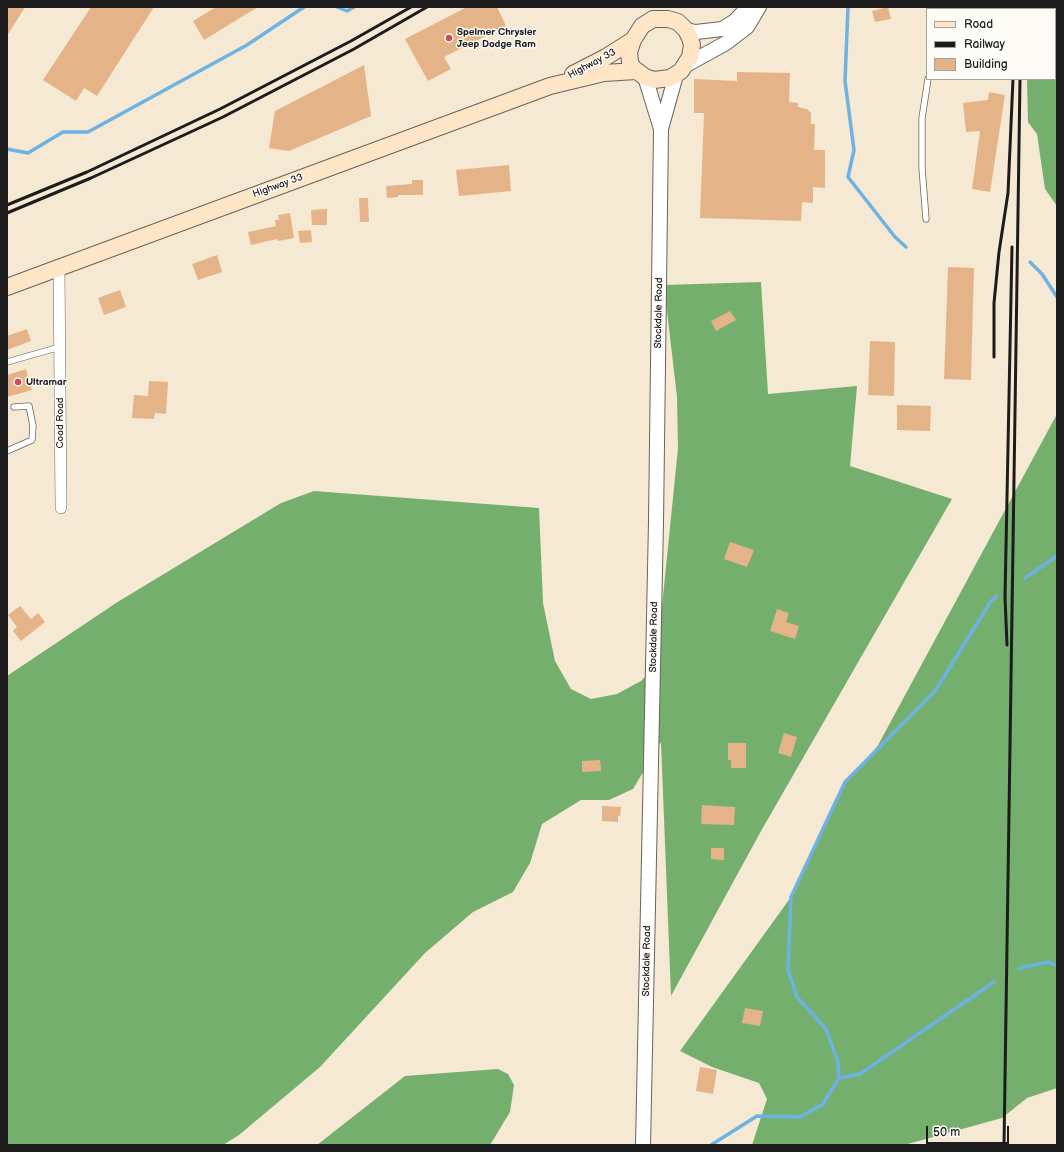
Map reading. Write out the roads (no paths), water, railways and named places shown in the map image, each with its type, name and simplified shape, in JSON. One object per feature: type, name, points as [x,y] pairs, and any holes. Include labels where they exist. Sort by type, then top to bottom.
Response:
[{"type":"main road","points":[[677,7],[692,45],[690,57],[681,70],[660,80],[640,74],[633,68],[629,58],[632,40],[642,26],[656,13],[684,28]]},
{"type":"main road","name":"Highway 33","points":[[550,86],[606,57],[632,40]]},
{"type":"main road","name":"Highway 33","points":[[7,287],[59,266],[550,86],[604,73],[640,74]]},
{"type":"street","points":[[684,28],[696,32],[722,29],[735,21],[748,7]]},
{"type":"street","points":[[681,70],[726,43],[742,31],[753,19],[759,7]]},
{"type":"street","name":"Stockdale Road","points":[[643,1145],[656,530],[661,129],[681,70]]},
{"type":"street","name":"Stockdale Road","points":[[640,74],[661,129]]},
{"type":"street","name":"Coad Road","points":[[59,266],[61,508]]},
{"type":"lane","points":[[926,219],[922,168],[922,118],[928,80]]},
{"type":"lane","points":[[7,362],[60,347]]},
{"type":"lane","points":[[7,451],[32,440],[33,426],[29,406],[14,407]]},
{"type":"waterway","points":[[7,149],[28,153],[63,132],[88,132],[247,45],[304,7]]},
{"type":"waterway","points":[[337,7],[347,11],[354,7]]},
{"type":"waterway","points":[[848,7],[845,81],[854,150],[848,177],[895,237],[906,247]]},
{"type":"waterway","points":[[1030,262],[1042,274],[1057,297]]},
{"type":"waterway","points":[[1025,578],[1057,556]]},
{"type":"waterway","points":[[711,1145],[757,1116],[800,1117],[823,1104],[839,1078],[838,1062],[826,1029],[797,997],[788,970],[791,897],[845,782],[935,691],[991,601],[997,596]]},
{"type":"waterway","points":[[1019,968],[1049,962],[1057,966]]},
{"type":"waterway","points":[[839,1078],[860,1074],[994,982]]},
{"type":"railway","points":[[7,205],[87,172],[220,109],[351,41],[411,7]]},
{"type":"railway","points":[[7,213],[91,178],[223,117],[354,49],[427,7]]},
{"type":"railway","points":[[994,357],[994,303],[999,252],[1008,193],[1013,80]]},
{"type":"railway","points":[[1004,1145],[1020,80]]},
{"type":"railway","points":[[1007,645],[1005,597],[1012,247]]},
{"type":"place","name":"Spelmer Chrysler Jeep Dodge Ram","points":[[449,38]]},
{"type":"place","name":"Ultramar","points":[[18,382]]}]
